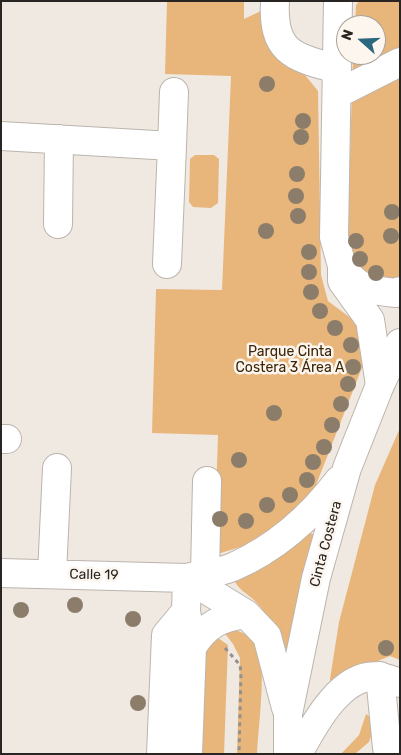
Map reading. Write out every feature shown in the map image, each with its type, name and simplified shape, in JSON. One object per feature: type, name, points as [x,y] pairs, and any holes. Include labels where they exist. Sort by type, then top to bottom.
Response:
[{"type":"main road","points":[[274,1],[274,19],[278,35],[286,48],[337,81],[400,62]]},
{"type":"main road","points":[[338,1],[334,237],[342,266],[342,281],[370,320],[380,385]]},
{"type":"main road","points":[[167,264],[174,92]]},
{"type":"main road","points":[[1,136],[172,146]]},
{"type":"main road","points":[[58,224],[59,139]]},
{"type":"main road","points":[[342,266],[354,282],[370,290],[396,293],[400,291]]},
{"type":"main road","name":"Cinta Costera","points":[[288,754],[288,714],[316,578],[347,468],[380,385],[400,343]]},
{"type":"main road","points":[[52,574],[56,468]]},
{"type":"main road","name":"Calle 19","points":[[1,573],[196,576],[231,568],[292,532],[324,501],[347,468]]},
{"type":"main road","points":[[161,754],[166,635],[186,611],[196,576],[207,481]]},
{"type":"main road","points":[[196,576],[246,614],[266,636],[288,714]]},
{"type":"main road","points":[[186,611],[192,647],[188,754]]},
{"type":"main road","points":[[192,647],[199,635],[213,623],[226,617],[246,614]]},
{"type":"main road","points":[[298,754],[327,706],[345,688],[359,680],[390,680],[387,751]]},
{"type":"path","points":[[213,623],[219,642],[232,654],[240,665],[242,673],[239,754]]},
{"type":"green space","name":"Parque Cinta Costera 3 Área A","points":[[167,1],[244,1],[244,19],[263,10],[280,57],[305,75],[318,91],[321,275],[328,301],[360,325],[363,365],[316,485],[299,509],[278,527],[244,546],[214,555],[218,435],[152,433],[156,289],[222,290],[231,76],[165,74]]},
{"type":"green space","points":[[359,1],[400,1],[400,277],[389,280],[375,278],[360,272],[350,252],[348,227],[353,65],[386,65],[386,15],[356,15],[356,5]]},
{"type":"green space","points":[[195,155],[214,155],[219,159],[218,203],[211,208],[193,207],[189,202],[190,159]]},
{"type":"green space","points":[[400,428],[400,660],[390,656],[349,673],[331,685],[330,679],[339,622],[375,485]]},
{"type":"green space","points":[[309,533],[316,535],[291,648],[284,648],[264,612],[255,601],[240,589],[234,579],[238,575],[277,558]]},
{"type":"green space","points":[[234,630],[252,640],[259,652],[261,661],[262,687],[257,754],[237,754],[240,658],[233,644],[223,631]]},
{"type":"green space","points":[[218,638],[228,645],[224,754],[197,754],[201,654],[208,645]]},
{"type":"green space","points":[[366,714],[369,716],[374,727],[369,742],[355,754],[341,754],[359,735]]}]
